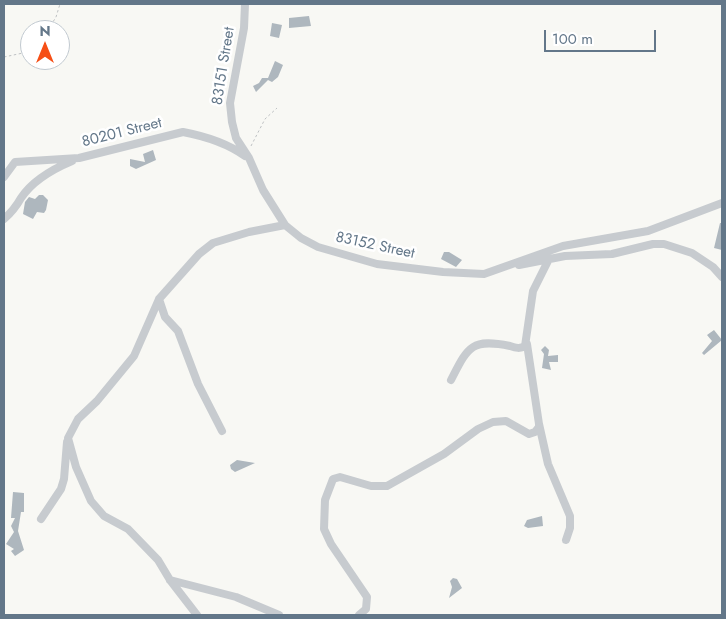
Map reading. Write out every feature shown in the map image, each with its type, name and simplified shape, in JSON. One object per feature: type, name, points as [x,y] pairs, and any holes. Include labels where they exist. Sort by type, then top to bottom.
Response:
[{"type":"street","name":"83151 Street","points":[[245,4],[244,28],[230,103],[236,138],[249,158]]},
{"type":"street","name":"80201 Street","points":[[4,177],[15,162],[79,158],[183,132],[199,135],[224,144],[249,158]]},
{"type":"street","points":[[4,219],[17,208],[21,198],[37,181],[54,169],[79,158]]},
{"type":"street","name":"83152 Street","points":[[249,158],[263,190],[286,225],[301,238],[318,247],[377,264],[471,274],[484,274],[511,266],[563,246],[632,235],[656,229],[722,203]]},
{"type":"street","points":[[40,519],[61,489],[64,479],[65,447],[78,419],[97,401],[134,356],[159,299],[181,272],[212,242],[286,225]]},
{"type":"street","name":"83152 Street","points":[[511,266],[565,256],[612,254],[653,244],[664,244],[692,253],[713,267],[722,277]]},
{"type":"street","points":[[548,260],[533,291],[527,344],[538,424],[548,464],[570,516],[570,528],[566,540]]},
{"type":"street","points":[[159,299],[165,317],[178,331],[198,384],[222,431]]},
{"type":"street","points":[[451,380],[466,352],[473,345],[485,343],[519,348],[527,344]]},
{"type":"street","points":[[359,615],[366,608],[367,597],[331,544],[324,529],[326,500],[334,479],[340,477],[371,486],[387,486],[444,454],[490,423],[506,422],[529,434],[535,432],[539,427],[538,424]]},
{"type":"street","points":[[68,438],[76,467],[91,501],[104,516],[133,534],[158,560],[170,580],[197,614]]},
{"type":"street","points":[[170,580],[236,597],[278,615]]},
{"type":"path","points":[[54,20],[60,4]]},
{"type":"path","points":[[4,57],[20,54]]},
{"type":"path","points":[[249,158],[254,137],[265,119],[277,108]]},
{"type":"building","points":[[309,16],[311,26],[289,28],[289,18]]},
{"type":"building","points":[[272,23],[282,25],[279,38],[270,36]]},
{"type":"building","points":[[275,61],[283,65],[278,77],[272,82],[268,80],[256,92],[253,86],[259,83],[262,78],[268,78]]},
{"type":"building","points":[[153,150],[156,160],[136,169],[130,166],[130,159],[145,162],[143,154]]},
{"type":"building","points":[[39,195],[43,195],[48,200],[44,213],[37,212],[33,219],[23,214],[25,202],[29,197],[35,199]]},
{"type":"building","points":[[720,223],[722,223],[722,250],[714,248]]},
{"type":"building","points":[[444,252],[449,252],[462,260],[456,267],[441,259]]},
{"type":"building","points":[[714,330],[722,340],[704,355],[702,353],[712,341],[707,335]]},
{"type":"building","points":[[545,346],[549,350],[548,356],[558,355],[558,362],[549,362],[551,370],[542,368],[544,354],[541,350]]},
{"type":"building","points":[[237,460],[255,463],[235,472],[231,469],[230,465]]},
{"type":"building","points":[[13,492],[24,493],[24,512],[21,512],[18,531],[24,550],[15,556],[11,551],[14,549],[6,544],[14,532],[11,526],[15,518],[11,518]]},
{"type":"building","points":[[542,516],[543,526],[528,528],[524,526],[527,520]]},
{"type":"building","points":[[453,578],[457,579],[462,588],[449,598],[452,587],[450,581]]}]
